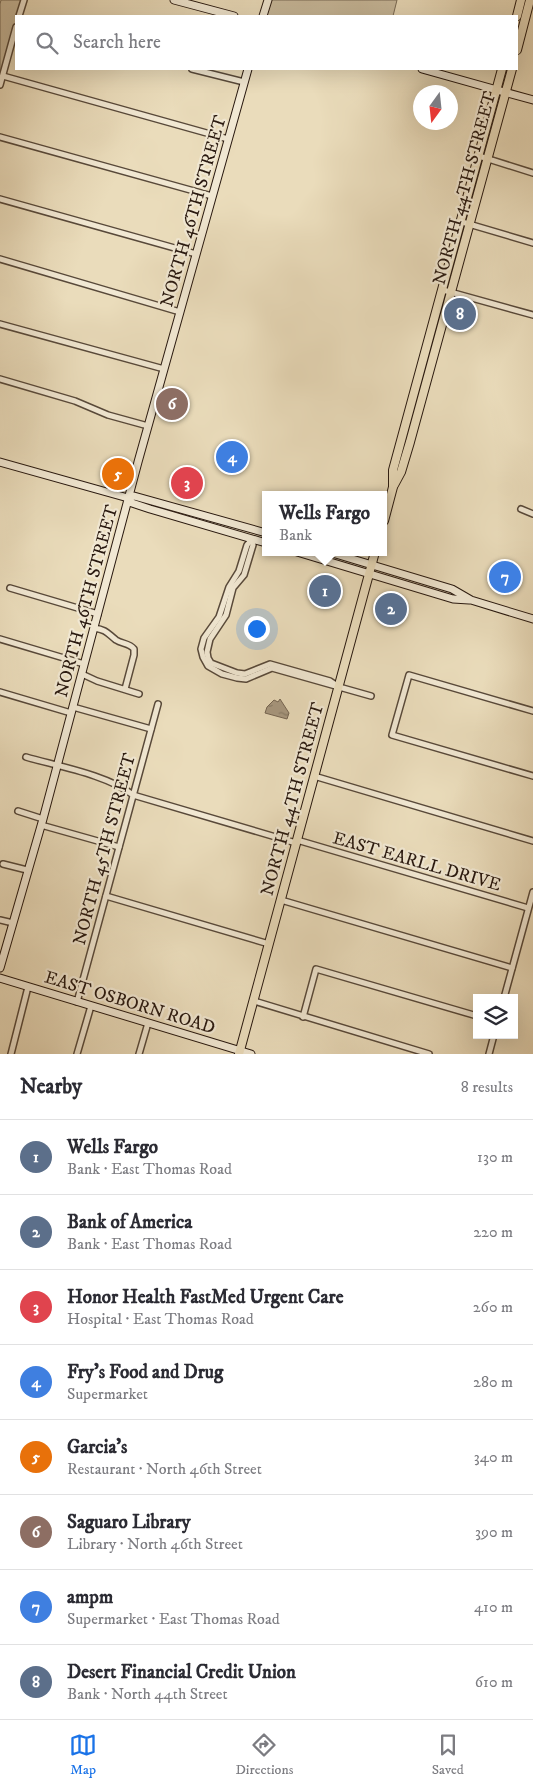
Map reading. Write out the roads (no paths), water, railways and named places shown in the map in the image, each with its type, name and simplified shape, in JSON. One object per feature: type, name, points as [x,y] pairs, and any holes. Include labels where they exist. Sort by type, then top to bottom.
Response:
[{"type":"main road","points":[[517,15],[521,0]]},
{"type":"main road","points":[[518,46],[530,0]]},
{"type":"main road","name":"NORTH 44TH STREET","points":[[393,487],[393,470],[462,222],[502,70]]},
{"type":"main road","name":"NORTH 44TH STREET","points":[[387,510],[393,487],[401,472],[441,332],[512,70]]},
{"type":"main road","name":"NORTH 44TH STREET","points":[[239,1052],[374,556]]},
{"type":"street","points":[[19,15],[24,0]]},
{"type":"street","points":[[174,0],[230,15]]},
{"type":"street","points":[[263,15],[268,0]]},
{"type":"street","points":[[0,85],[15,30]]},
{"type":"street","points":[[196,70],[244,82]]},
{"type":"street","name":"NORTH 46TH STREET","points":[[0,968],[42,822],[128,498],[248,70]]},
{"type":"street","points":[[426,70],[533,100]]},
{"type":"street","points":[[2,76],[228,140]]},
{"type":"street","points":[[0,137],[212,196]]},
{"type":"street","points":[[479,156],[533,173]]},
{"type":"street","points":[[0,199],[196,254]]},
{"type":"street","points":[[462,222],[533,243]]},
{"type":"street","points":[[0,259],[180,312]]},
{"type":"street","points":[[443,290],[533,315]]},
{"type":"street","points":[[0,324],[164,369]]},
{"type":"street","points":[[432,329],[441,332]]},
{"type":"street","points":[[0,380],[75,401],[108,415],[148,426]]},
{"type":"street","points":[[0,462],[128,498],[134,496],[262,532]]},
{"type":"street","points":[[128,498],[132,503],[262,542]]},
{"type":"street","points":[[521,509],[533,514]]},
{"type":"street","points":[[207,526],[221,526],[249,534],[257,530]]},
{"type":"street","points":[[257,530],[262,536]]},
{"type":"street","points":[[252,539],[253,545],[244,575],[233,588],[226,615],[210,639],[207,652],[208,658],[212,663],[237,673],[245,674],[270,664],[276,665],[330,681],[338,687],[370,696]]},
{"type":"street","points":[[310,556],[454,599],[471,600]]},
{"type":"street","points":[[342,556],[452,589],[471,600],[533,619]]},
{"type":"street","points":[[10,588],[98,614]]},
{"type":"street","points":[[94,628],[107,632],[116,640],[130,644],[134,649],[125,689]]},
{"type":"street","points":[[0,639],[84,664]]},
{"type":"street","points":[[82,674],[139,694]]},
{"type":"street","points":[[533,710],[409,675],[392,735],[533,776]]},
{"type":"street","points":[[0,692],[151,729]]},
{"type":"street","name":"NORTH 45TH STREET","points":[[77,1002],[158,704]]},
{"type":"street","name":"EAST EARLL DRIVE","points":[[26,757],[110,781],[124,787],[133,795],[528,908]]},
{"type":"street","points":[[314,776],[533,841]]},
{"type":"street","points":[[18,811],[42,822],[119,847]]},
{"type":"street","points":[[3,864],[27,870]]},
{"type":"street","points":[[505,994],[533,892]]},
{"type":"street","points":[[106,896],[269,944]]},
{"type":"street","points":[[280,900],[512,968]]},
{"type":"street","points":[[0,920],[13,923]]},
{"type":"street","points":[[303,1016],[316,969],[473,1015]]},
{"type":"street","name":"EAST OSBORN ROAD","points":[[0,978],[239,1052],[252,1054]]},
{"type":"street","points":[[10,1054],[28,988]]},
{"type":"street","points":[[254,1001],[429,1054]]},
{"type":"street","points":[[77,1054],[91,1006]]},
{"type":"street","points":[[139,1054],[148,1023]]},
{"type":"street","points":[[489,1054],[493,1039]]},
{"type":"water","points":[[280,699],[289,713],[287,719],[265,713],[267,707],[274,700],[278,702]]},
{"type":"place","name":"Desert Financial Credit Union","points":[[460,314]]},
{"type":"place","name":"Saguaro Library","points":[[172,404]]},
{"type":"place","name":"Fry's Food and Drug","points":[[232,457]]},
{"type":"place","name":"Garcia's","points":[[118,474]]},
{"type":"place","name":"Honor Health FastMed Urgent Care","points":[[187,483]]},
{"type":"place","name":"ampm","points":[[505,577]]},
{"type":"place","name":"Wells Fargo","points":[[325,591]]},
{"type":"place","name":"Bank of America","points":[[391,609]]}]
